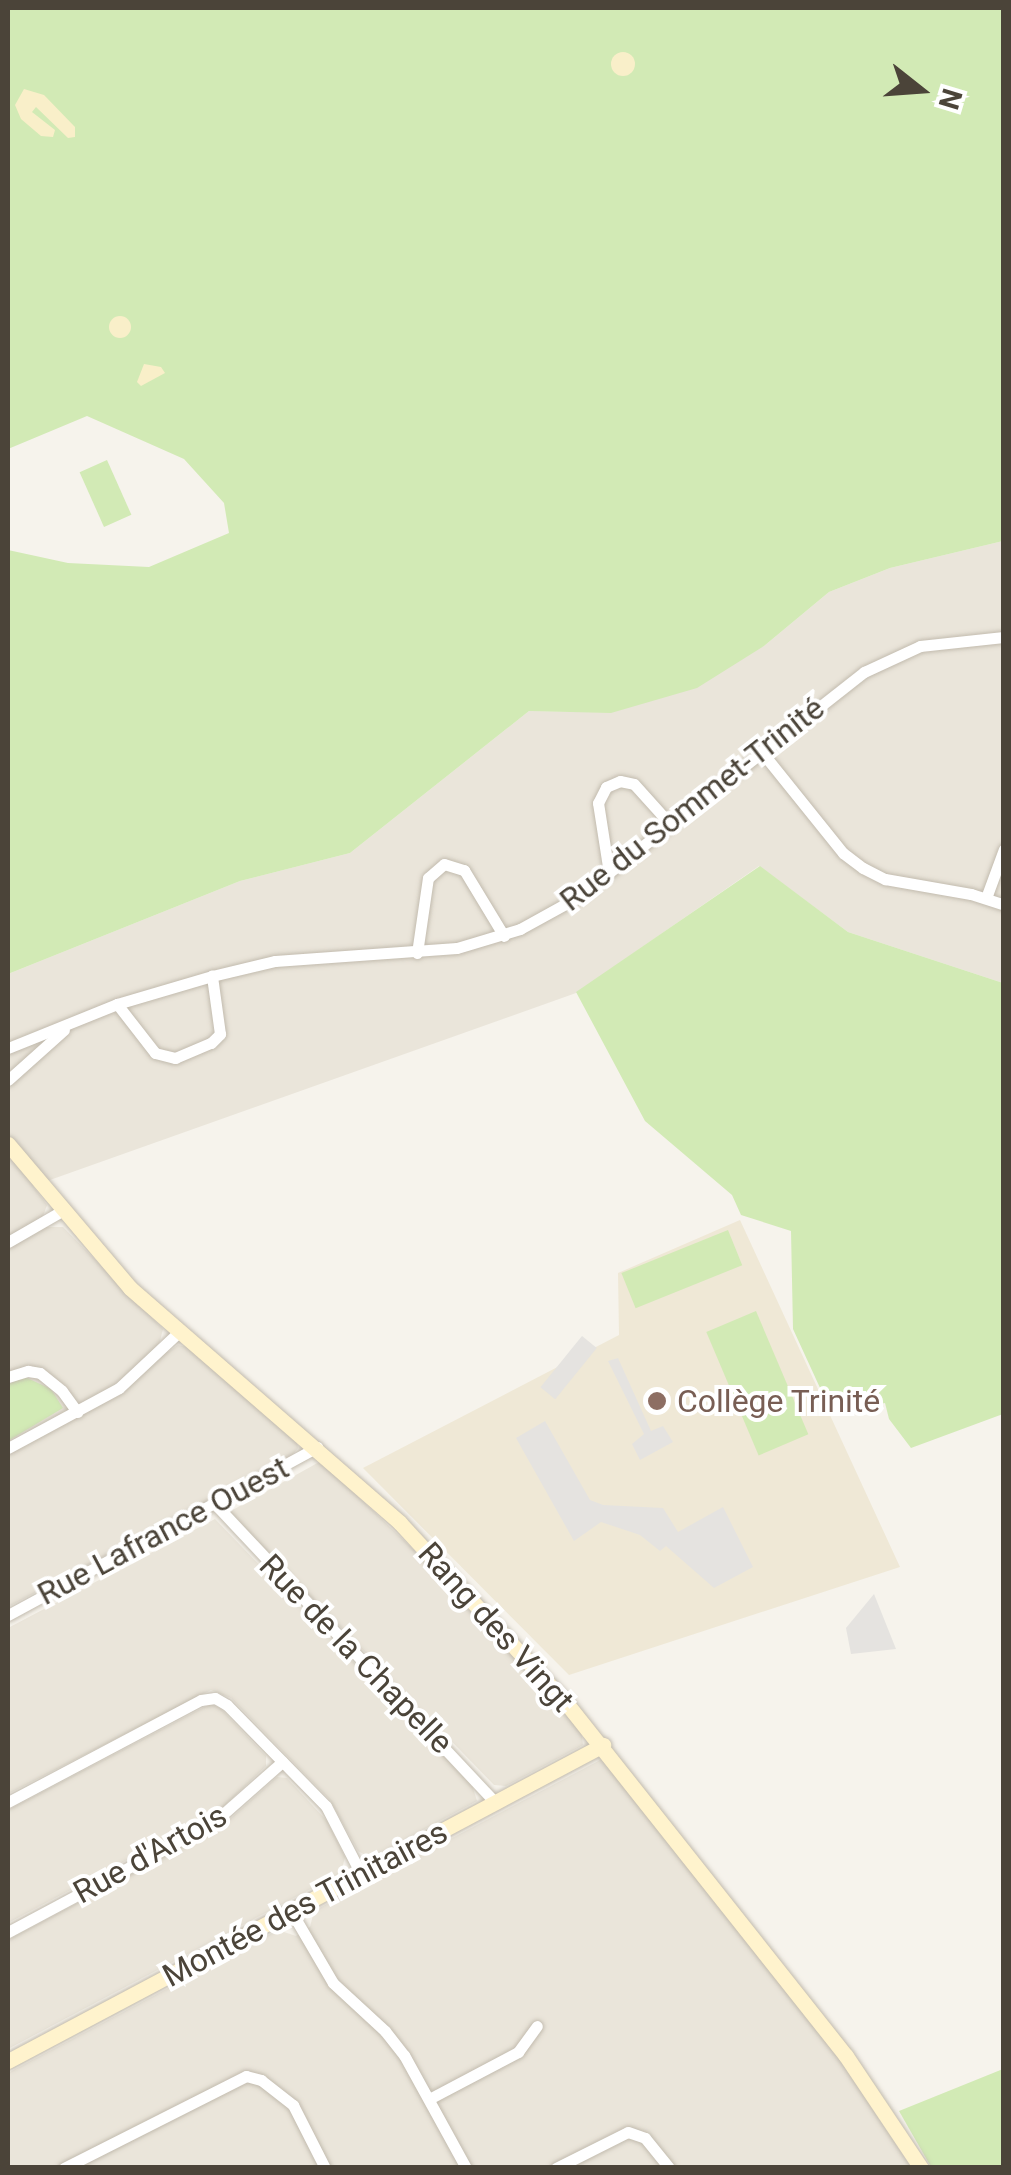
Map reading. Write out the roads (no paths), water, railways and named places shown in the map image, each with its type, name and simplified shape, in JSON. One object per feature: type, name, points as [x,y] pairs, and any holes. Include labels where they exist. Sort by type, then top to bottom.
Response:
[{"type":"street","name":"Rue du Sommet-Trinité","points":[[8,1048],[118,1004],[212,976],[298,959],[416,953],[504,936],[558,910],[609,873],[852,680],[894,656],[940,642],[1004,637]]},
{"type":"street","points":[[761,751],[843,853],[862,868],[885,879],[1004,905]]},
{"type":"street","points":[[609,873],[598,803],[606,787],[620,781],[634,784],[670,824]]},
{"type":"street","points":[[986,898],[1004,849]]},
{"type":"street","points":[[416,953],[428,878],[444,864],[464,870],[504,936]]},
{"type":"street","points":[[118,1004],[156,1054],[175,1058],[211,1043],[220,1034],[212,976]]},
{"type":"street","name":"Rue du Sommet-Trinité","points":[[8,1080],[82,1018]]},
{"type":"street","name":"Rang des Vingt","points":[[8,1144],[114,1272],[317,1447],[427,1550],[603,1745],[866,2083],[921,2168]]},
{"type":"street","points":[[8,1242],[62,1212]]},
{"type":"street","points":[[8,1448],[77,1412],[137,1374],[180,1331]]},
{"type":"street","points":[[8,1378],[28,1371],[40,1373],[77,1412]]},
{"type":"street","name":"Rue Lafrance Ouest","points":[[8,1614],[216,1505],[317,1447]]},
{"type":"street","name":"Rue de la Chapelle","points":[[216,1505],[496,1803]]},
{"type":"street","points":[[8,1802],[208,1698],[225,1702],[330,1812],[361,1874]]},
{"type":"street","name":"Montée des Trinitaires","points":[[8,2061],[603,1745]]},
{"type":"street","name":"Rue d'Artois","points":[[8,1932],[214,1822],[282,1762]]},
{"type":"street","points":[[291,1911],[327,1976],[392,2038],[430,2098],[466,2168]]},
{"type":"street","points":[[430,2098],[518,2052],[537,2026]]},
{"type":"street","points":[[64,2168],[246,2076],[258,2078],[290,2101],[324,2167]]},
{"type":"street","points":[[556,2168],[628,2132],[645,2138],[669,2168]]},
{"type":"place","name":"Collège Trinité","points":[[657,1401]]}]
